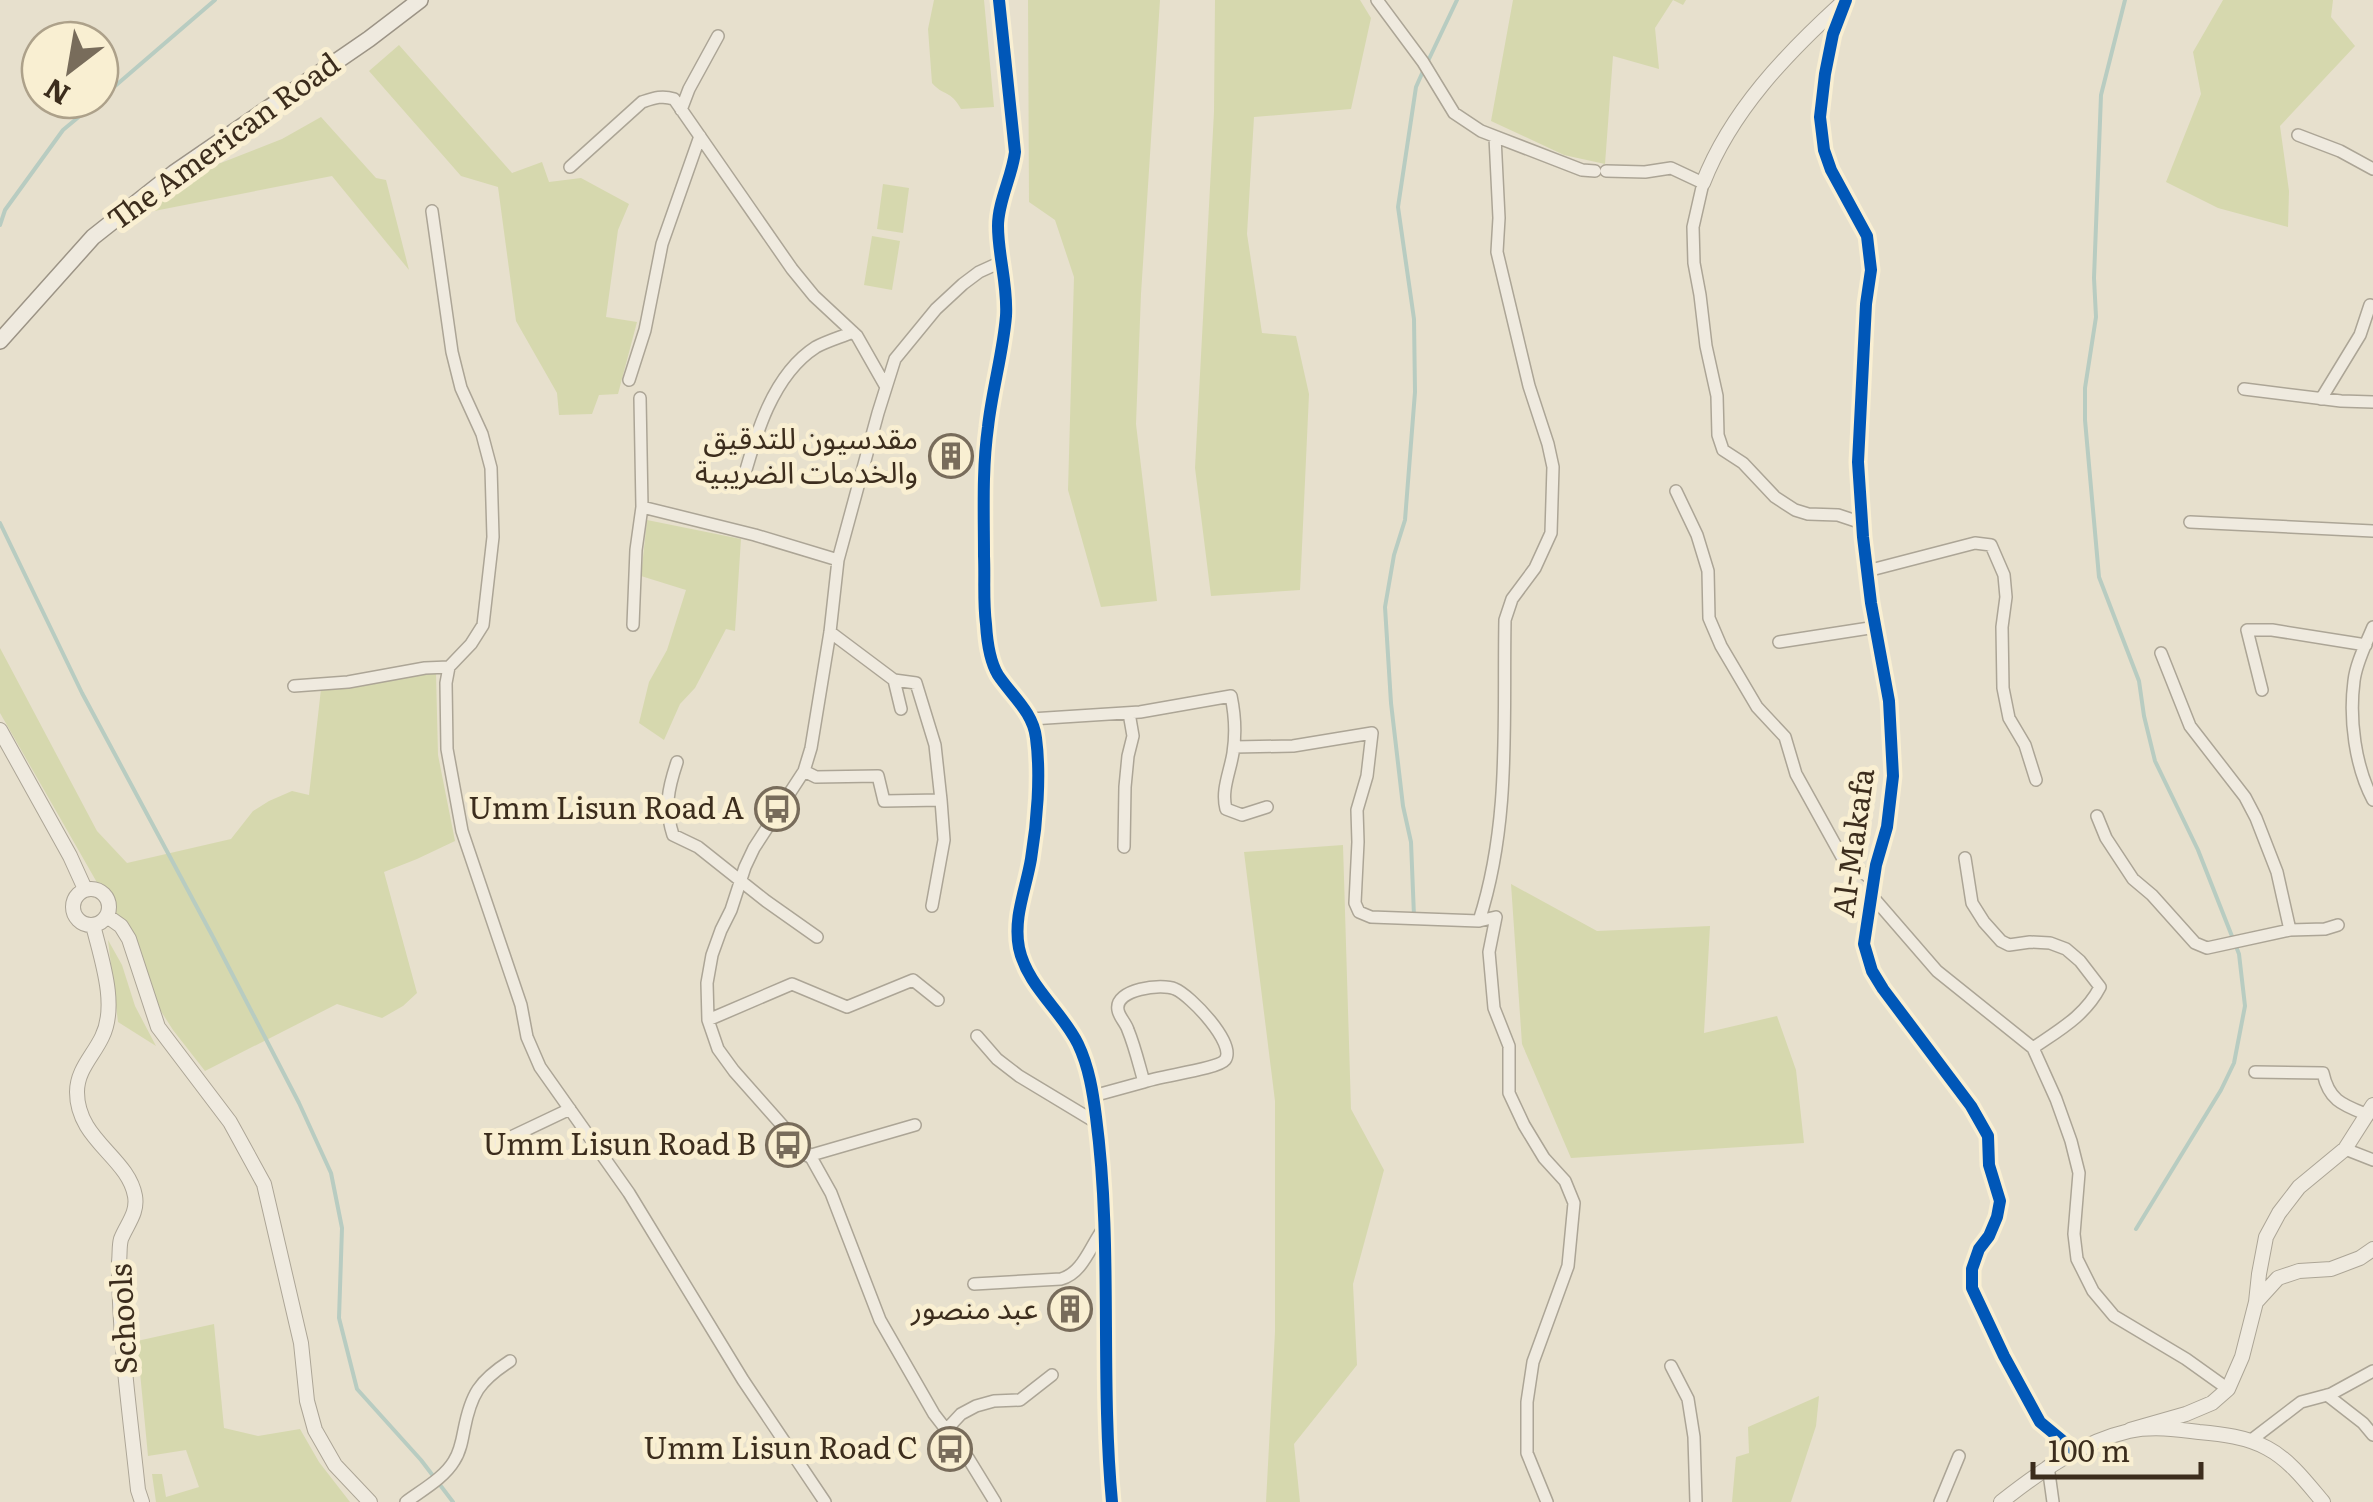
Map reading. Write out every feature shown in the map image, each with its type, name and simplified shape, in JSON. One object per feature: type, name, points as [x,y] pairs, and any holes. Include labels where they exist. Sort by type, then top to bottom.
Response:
[{"type":"main road","name":"The American Road","points":[[0,341],[92,237],[174,172],[420,0]]},
{"type":"street","points":[[1000,0],[1015,152],[998,224],[1006,312],[985,458],[985,620],[996,672],[1031,719],[1036,735],[1035,826],[1022,892],[1019,950],[1041,994],[1078,1042],[1088,1069],[1097,1122],[1106,1225],[1108,1459],[1112,1502]]},
{"type":"street","points":[[1377,0],[1423,62],[1454,114],[1481,131],[1582,170],[1645,172],[1672,168],[1703,183]]},
{"type":"street","points":[[1846,0],[1758,88],[1709,167],[1693,227],[1694,262],[1723,450],[1795,510],[1862,522]]},
{"type":"street","name":"Al-Makafa","points":[[1846,0],[1833,34],[1820,117],[1831,170],[1867,236],[1871,270],[1858,462],[1868,571],[1889,701],[1892,776],[1887,827],[1864,944],[1872,971],[1971,1106],[1988,1136],[1989,1166],[2000,1201],[1997,1217],[1972,1269],[1972,1288],[2040,1422],[2075,1451]]},
{"type":"street","points":[[681,110],[718,36]]},
{"type":"street","points":[[570,167],[642,102],[666,96],[674,100],[792,269],[853,332],[886,387]]},
{"type":"street","points":[[2298,135],[2373,169]]},
{"type":"street","points":[[628,380],[645,330],[662,244],[700,136]]},
{"type":"street","points":[[1479,921],[1496,857],[1502,796],[1505,620],[1512,599],[1535,568],[1551,533],[1553,467],[1528,386],[1497,252],[1495,137]]},
{"type":"street","points":[[432,211],[452,352],[492,468],[493,538],[483,625],[449,667],[446,683],[447,749],[462,831],[540,1067],[629,1193],[742,1380],[825,1502]]},
{"type":"street","points":[[995,1502],[934,1414],[880,1320],[830,1193],[808,1156],[718,1049],[708,1020],[707,983],[712,954],[754,848],[804,771],[811,748],[838,560],[896,359],[936,309],[971,278],[1001,262]]},
{"type":"street","points":[[2322,398],[2360,334],[2370,305]]},
{"type":"street","points":[[742,484],[755,435],[770,403],[794,368],[816,348],[853,332]]},
{"type":"street","points":[[2244,389],[2373,402]]},
{"type":"street","points":[[633,625],[642,507],[640,398]]},
{"type":"street","points":[[1676,491],[1697,534],[1708,572],[1709,618],[1721,646],[1757,707],[1785,737],[1796,774],[1842,857],[1873,889],[1937,971],[2033,1048],[2056,1098],[2075,1157],[2076,1259],[2093,1291],[2114,1316],[2228,1389]]},
{"type":"street","points":[[642,507],[838,560]]},
{"type":"street","points":[[2190,522],[2373,530]]},
{"type":"street","points":[[1868,571],[1975,543],[1991,545],[2004,575],[2006,597],[2002,627],[2003,688],[2009,718],[2036,780]]},
{"type":"street","points":[[1779,642],[1876,628]]},
{"type":"street","points":[[2373,628],[2354,679],[2353,715],[2358,759],[2373,800]]},
{"type":"street","points":[[2262,690],[2247,630],[2272,630],[2366,645]]},
{"type":"street","points":[[830,632],[894,680],[916,682],[935,745],[944,840],[932,906]]},
{"type":"street","points":[[2161,653],[2190,726],[2245,797],[2256,818],[2277,872],[2290,930]]},
{"type":"street","points":[[294,686],[449,667]]},
{"type":"street","points":[[894,680],[902,709]]},
{"type":"street","points":[[1031,719],[1129,713],[1231,696],[1234,747],[1222,797],[1226,809],[1242,815],[1266,806]]},
{"type":"street","points":[[1124,848],[1128,756],[1133,736],[1129,713]]},
{"type":"street","points":[[0,730],[85,889]]},
{"type":"street","points":[[1234,747],[1293,746],[1372,733],[1367,776],[1356,810],[1355,903],[1359,912],[1371,917],[1479,921],[1496,916],[1489,952],[1494,1008],[1509,1046],[1509,1092],[1524,1125],[1544,1158],[1565,1181],[1574,1203],[1568,1266],[1533,1362],[1526,1402],[1528,1453],[1547,1502]]},
{"type":"street","points":[[677,762],[668,788],[667,817],[673,835],[698,847],[817,937]]},
{"type":"street","points":[[804,771],[816,776],[878,776],[884,801],[941,800]]},
{"type":"street","points":[[2097,816],[2106,838],[2133,878],[2195,943],[2207,948],[2290,930],[2338,925]]},
{"type":"street","points":[[1965,858],[1972,903],[2001,940],[2009,945],[2050,942],[2080,961],[2100,987],[2078,1017],[2033,1048]]},
{"type":"street","points":[[94,888],[109,903],[107,916],[93,925],[81,922],[72,908],[75,896],[94,888]]},
{"type":"street","points":[[107,916],[121,926],[129,939],[158,1027],[230,1122],[264,1184],[315,1430],[335,1465],[370,1502]]},
{"type":"street","name":"Schools","points":[[93,925],[108,988],[108,1022],[80,1072],[77,1090],[87,1128],[134,1189],[136,1206],[120,1241],[120,1315],[142,1502]]},
{"type":"street","points":[[708,1020],[792,984],[847,1007],[913,980],[938,1000]]},
{"type":"street","points":[[1093,1096],[1144,1082],[1161,1076],[1216,1066],[1225,1060],[1228,1050],[1206,1014],[1177,989],[1164,986],[1137,990],[1119,1001],[1118,1012],[1130,1033],[1144,1082]]},
{"type":"street","points":[[977,1036],[1019,1076],[1097,1122]]},
{"type":"street","points":[[2000,1502],[2075,1451],[2186,1414],[2212,1403],[2228,1389],[2242,1357],[2256,1302],[2266,1237],[2299,1188],[2345,1149],[2370,1110],[2337,1100],[2329,1092],[2323,1073],[2255,1072]]},
{"type":"street","points":[[492,1146],[570,1110]]},
{"type":"street","points":[[808,1156],[915,1124]]},
{"type":"street","points":[[2345,1149],[2373,1160]]},
{"type":"street","points":[[974,1284],[1072,1276],[1106,1225]]},
{"type":"street","points":[[2256,1302],[2278,1278],[2299,1270],[2330,1269],[2373,1249]]},
{"type":"street","points":[[406,1502],[454,1462],[477,1387],[510,1361]]},
{"type":"street","points":[[1671,1366],[1688,1399],[1694,1437],[1696,1502]]},
{"type":"street","points":[[2250,1441],[2301,1402],[2345,1388],[2373,1371]]},
{"type":"street","points":[[946,1430],[961,1414],[976,1406],[994,1400],[1020,1400],[1052,1375]]},
{"type":"street","points":[[2326,1395],[2355,1415],[2373,1435]]},
{"type":"street","points":[[2130,1430],[2170,1428],[2250,1441],[2270,1449],[2294,1469],[2323,1502]]},
{"type":"street","points":[[1940,1502],[1959,1456]]},
{"type":"street","points":[[2048,1466],[2053,1502]]},
{"type":"green space","points":[[934,0],[984,0],[994,107],[961,109],[932,83],[928,29]]},
{"type":"green space","points":[[1028,0],[1160,0],[1136,424],[1157,601],[1101,607],[1068,490],[1074,277],[1055,220],[1029,202]]},
{"type":"green space","points":[[1215,0],[1360,0],[1371,18],[1351,109],[1254,117],[1247,234],[1262,333],[1296,336],[1309,394],[1300,590],[1211,596],[1195,468],[1214,112]]},
{"type":"green space","points":[[1513,0],[1673,0],[1655,28],[1659,69],[1613,56],[1605,164],[1564,155],[1491,121]]},
{"type":"green space","points":[[2223,0],[2333,0],[2331,17],[2355,46],[2280,126],[2289,191],[2288,227],[2218,208],[2166,182],[2201,94],[2193,52]]},
{"type":"green space","points":[[399,45],[512,173],[542,162],[549,182],[581,178],[629,204],[618,230],[606,317],[637,322],[618,394],[599,395],[592,414],[559,415],[557,393],[516,321],[498,187],[461,176],[369,71]]},
{"type":"green space","points":[[321,117],[376,178],[386,180],[409,270],[332,176],[144,213],[213,166],[282,139]]},
{"type":"green space","points":[[883,184],[909,188],[903,233],[877,229]]},
{"type":"green space","points":[[872,236],[900,241],[892,290],[864,285]]},
{"type":"green space","points":[[647,520],[741,539],[735,631],[726,629],[695,688],[680,704],[664,740],[639,723],[649,682],[667,650],[686,590],[641,576]]},
{"type":"green space","points":[[0,648],[97,831],[127,863],[231,839],[253,811],[269,801],[292,791],[309,795],[321,689],[436,673],[438,755],[455,841],[384,872],[417,993],[382,1018],[337,1004],[205,1071],[157,1005],[107,900],[0,713]]},
{"type":"green space","points":[[1343,845],[1351,1109],[1384,1170],[1353,1284],[1357,1365],[1294,1444],[1300,1502],[1266,1502],[1275,1332],[1275,1101],[1244,852]]},
{"type":"green space","points":[[1511,884],[1597,931],[1710,926],[1704,1033],[1777,1016],[1796,1070],[1804,1143],[1571,1158],[1522,1044]]},
{"type":"green space","points":[[108,940],[122,965],[135,1006],[156,1046],[118,1022]]},
{"type":"green space","points":[[214,1324],[224,1428],[258,1436],[300,1429],[350,1502],[156,1502],[152,1474],[162,1474],[166,1497],[199,1487],[186,1450],[148,1456],[137,1341]]},
{"type":"green space","points":[[1819,1396],[1816,1426],[1791,1502],[1732,1502],[1736,1457],[1749,1453],[1748,1427]]},
{"type":"waterway","points":[[120,82],[215,0]]},
{"type":"waterway","points":[[1428,61],[1457,0]]},
{"type":"waterway","points":[[2125,0],[2101,95],[2096,317],[2085,388],[2099,577],[2139,681],[2155,761],[2198,850],[2239,954],[2245,1006],[2234,1063],[2221,1090],[2136,1229]]},
{"type":"waterway","points":[[1414,916],[1411,842],[1391,703],[1385,607],[1405,520],[1415,392],[1414,319],[1398,207],[1416,87],[1424,69]]},
{"type":"waterway","points":[[0,225],[5,210],[63,130],[75,120]]},
{"type":"waterway","points":[[0,523],[82,693],[213,937],[331,1173],[342,1228],[339,1318],[357,1389],[453,1502]]},
{"type":"cycle path","points":[[999,0],[1015,152],[998,226],[1006,316],[985,459],[985,615],[992,663],[1031,720],[1037,752],[1037,815],[1019,914],[1019,948],[1029,974],[1078,1044],[1095,1108],[1104,1213],[1112,1502]]},
{"type":"cycle path","points":[[1846,0],[1833,34],[1820,117],[1831,170],[1867,236],[1871,270],[1858,462],[1871,603],[1889,701],[1893,776],[1864,944],[1872,971],[1883,989],[1971,1106],[1988,1136],[1989,1165],[2000,1201],[1997,1217],[1972,1269],[1972,1288],[2040,1422],[2075,1451]]},
{"type":"place","name":"مقدسيون للتدقيق والخدمات الضريبية","points":[[951,456]]},
{"type":"place","name":"Umm Lisun Road A","points":[[777,809]]},
{"type":"place","name":"Umm Lisun Road B","points":[[788,1145]]},
{"type":"place","name":"عبد منصور","points":[[1070,1309]]},
{"type":"place","name":"Umm Lisun Road C","points":[[950,1449]]}]
